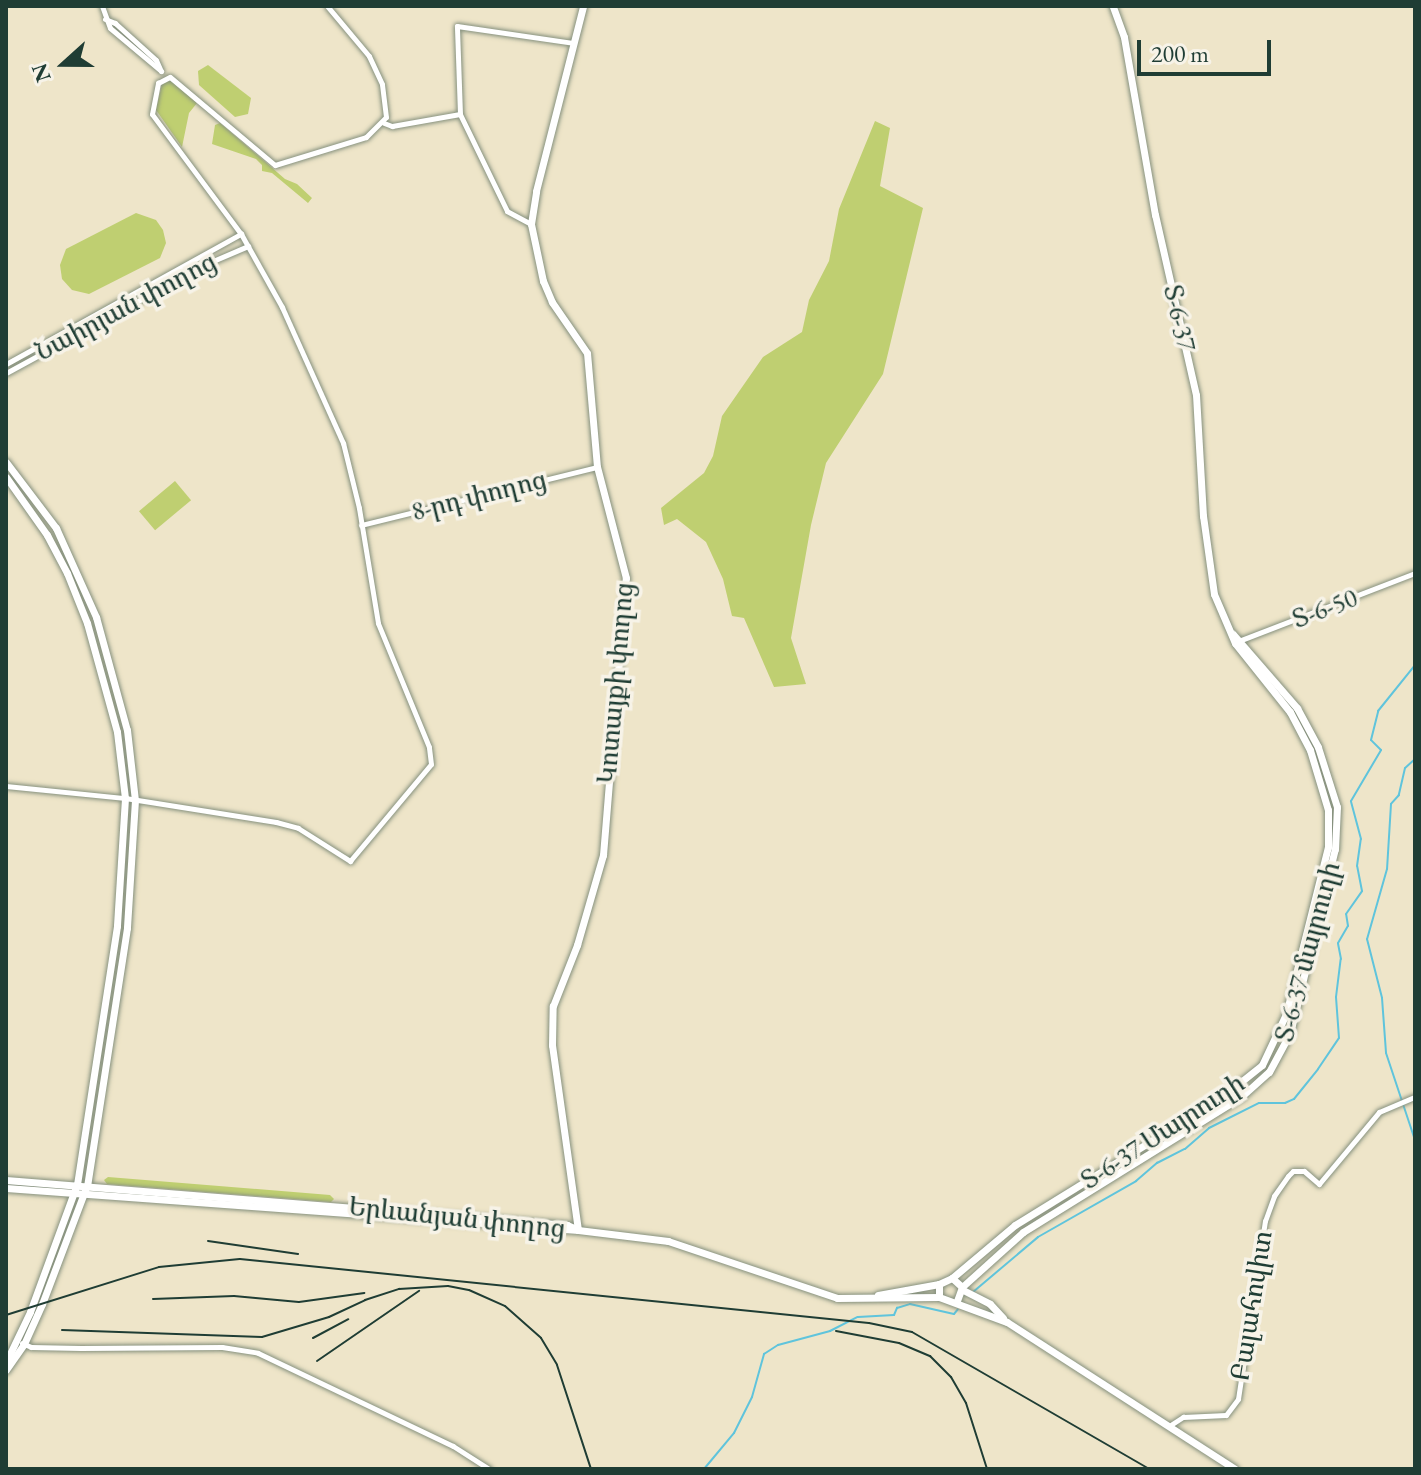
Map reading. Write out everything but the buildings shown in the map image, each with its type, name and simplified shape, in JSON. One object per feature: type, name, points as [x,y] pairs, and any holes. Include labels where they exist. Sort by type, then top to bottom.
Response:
[{"type":"main road","name":"Կոտայքի փողոց","points":[[578,1230],[552,1045],[553,1006],[577,945],[603,855],[626,578],[597,467],[587,353],[579,337],[552,302],[536,258],[531,224],[583,6]]},
{"type":"main road","name":"Տ-6-37","points":[[1113,6],[1124,37],[1155,215],[1196,395],[1209,566],[1214,594],[1230,632]]},
{"type":"main road","points":[[6,462],[56,528],[93,611],[113,670],[127,730],[135,800],[127,928],[81,1189],[23,1341],[6,1370]]},
{"type":"main road","points":[[6,477],[47,535],[67,573],[87,623],[117,732],[125,798],[117,926],[81,1189]]},
{"type":"main road","name":"Տ-6-37 մայրուղի","points":[[963,1289],[1023,1232],[1227,1106],[1258,1083],[1281,1054],[1290,1033],[1319,901],[1335,849],[1337,807],[1318,747],[1293,710],[1230,632]]},
{"type":"main road","name":"Տ-6-37 Մայրուղի","points":[[952,1278],[1015,1225],[1222,1097],[1252,1075],[1275,1044],[1319,901]]},
{"type":"main road","points":[[1222,1097],[1227,1106]]},
{"type":"main road","points":[[6,1180],[81,1189]]},
{"type":"main road","points":[[6,1188],[81,1189]]},
{"type":"main road","name":"Երևանյան փողոց","points":[[81,1189],[578,1230],[668,1241],[837,1298],[872,1298]]},
{"type":"main road","points":[[872,1298],[939,1284],[952,1278],[963,1289],[990,1304],[1007,1322]]},
{"type":"main road","points":[[939,1284],[939,1297]]},
{"type":"main road","points":[[957,1301],[963,1289]]},
{"type":"main road","points":[[872,1298],[939,1297],[947,1303],[957,1301],[1007,1322],[1235,1469]]},
{"type":"main road","points":[[6,1362],[23,1341]]},
{"type":"street","points":[[102,6],[104,18],[111,29],[163,75],[176,80],[270,163],[279,166],[361,140],[384,123],[386,105],[376,70],[327,6]]},
{"type":"street","points":[[531,224],[507,211],[460,114],[457,26],[573,43]]},
{"type":"street","points":[[6,786],[125,798],[286,825],[308,834],[350,861],[426,773],[433,759],[378,623],[343,443],[282,307],[248,246],[154,118],[152,104],[163,75]]},
{"type":"street","points":[[384,123],[392,126],[460,114]]},
{"type":"street","name":"Նաիրյան փողոց","points":[[6,364],[241,234]]},
{"type":"street","name":"Նաիրյան փողոց","points":[[6,373],[206,264],[248,246]]},
{"type":"street","name":"8-րդ փողոց","points":[[361,525],[597,467]]},
{"type":"street","name":"Տ-6-50","points":[[1238,642],[1415,573]]},
{"type":"street","name":"Բալահովիտ","points":[[1169,1426],[1183,1417],[1226,1415],[1238,1399],[1259,1253],[1274,1196],[1293,1171],[1304,1171],[1319,1184],[1379,1112],[1393,1103],[1413,1098]]},
{"type":"street","points":[[23,1341],[81,1348],[222,1347],[258,1353],[453,1446],[489,1469]]},
{"type":"green space","points":[[208,65],[251,98],[248,114],[235,117],[199,85],[198,71]]},
{"type":"green space","points":[[171,79],[197,103],[189,113],[182,147],[156,110],[162,84]]},
{"type":"green space","points":[[875,121],[890,128],[880,186],[923,208],[883,374],[826,463],[811,525],[791,638],[806,684],[774,687],[744,618],[732,616],[723,579],[706,542],[677,519],[664,525],[661,508],[704,473],[713,456],[722,416],[763,357],[802,332],[809,300],[829,261],[839,209]]},
{"type":"green space","points":[[220,123],[285,179],[297,184],[312,198],[308,203],[272,173],[262,171],[262,165],[256,159],[212,144],[215,125]]},
{"type":"green space","points":[[136,213],[156,220],[163,230],[166,243],[160,258],[89,294],[72,290],[62,279],[60,265],[66,249]]},
{"type":"green space","points":[[175,481],[191,500],[155,530],[139,511]]},
{"type":"green space","points":[[108,1177],[330,1195],[334,1199],[331,1202],[107,1184],[104,1180]]},
{"type":"waterway","points":[[973,1292],[1038,1237],[1136,1181],[1157,1163],[1185,1149],[1209,1128],[1259,1103],[1285,1103],[1294,1099],[1318,1069],[1339,1038],[1336,997],[1341,959],[1338,943],[1348,926],[1346,914],[1362,891],[1357,866],[1361,839],[1351,801],[1381,750],[1371,740],[1378,711],[1415,665]]},
{"type":"waterway","points":[[1415,759],[1405,768],[1399,795],[1391,804],[1387,869],[1367,939],[1382,998],[1386,1053],[1415,1140]]},
{"type":"waterway","points":[[704,1469],[734,1433],[752,1397],[764,1354],[778,1345],[830,1331],[858,1317],[894,1315],[897,1308],[910,1304],[954,1314],[958,1309]]},
{"type":"railway","points":[[208,1241],[298,1254]]},
{"type":"railway","points":[[6,1315],[159,1267],[240,1259],[869,1323],[912,1332],[1149,1469]]},
{"type":"railway","points":[[62,1330],[262,1337],[329,1317],[365,1300],[399,1289],[448,1286],[469,1290],[505,1306],[541,1338],[557,1365],[591,1469]]},
{"type":"railway","points":[[317,1361],[419,1291]]},
{"type":"railway","points":[[153,1299],[234,1296],[299,1302],[364,1293]]},
{"type":"railway","points":[[313,1338],[348,1319]]},
{"type":"railway","points":[[836,1331],[899,1343],[930,1356],[951,1377],[966,1403],[987,1469]]}]
